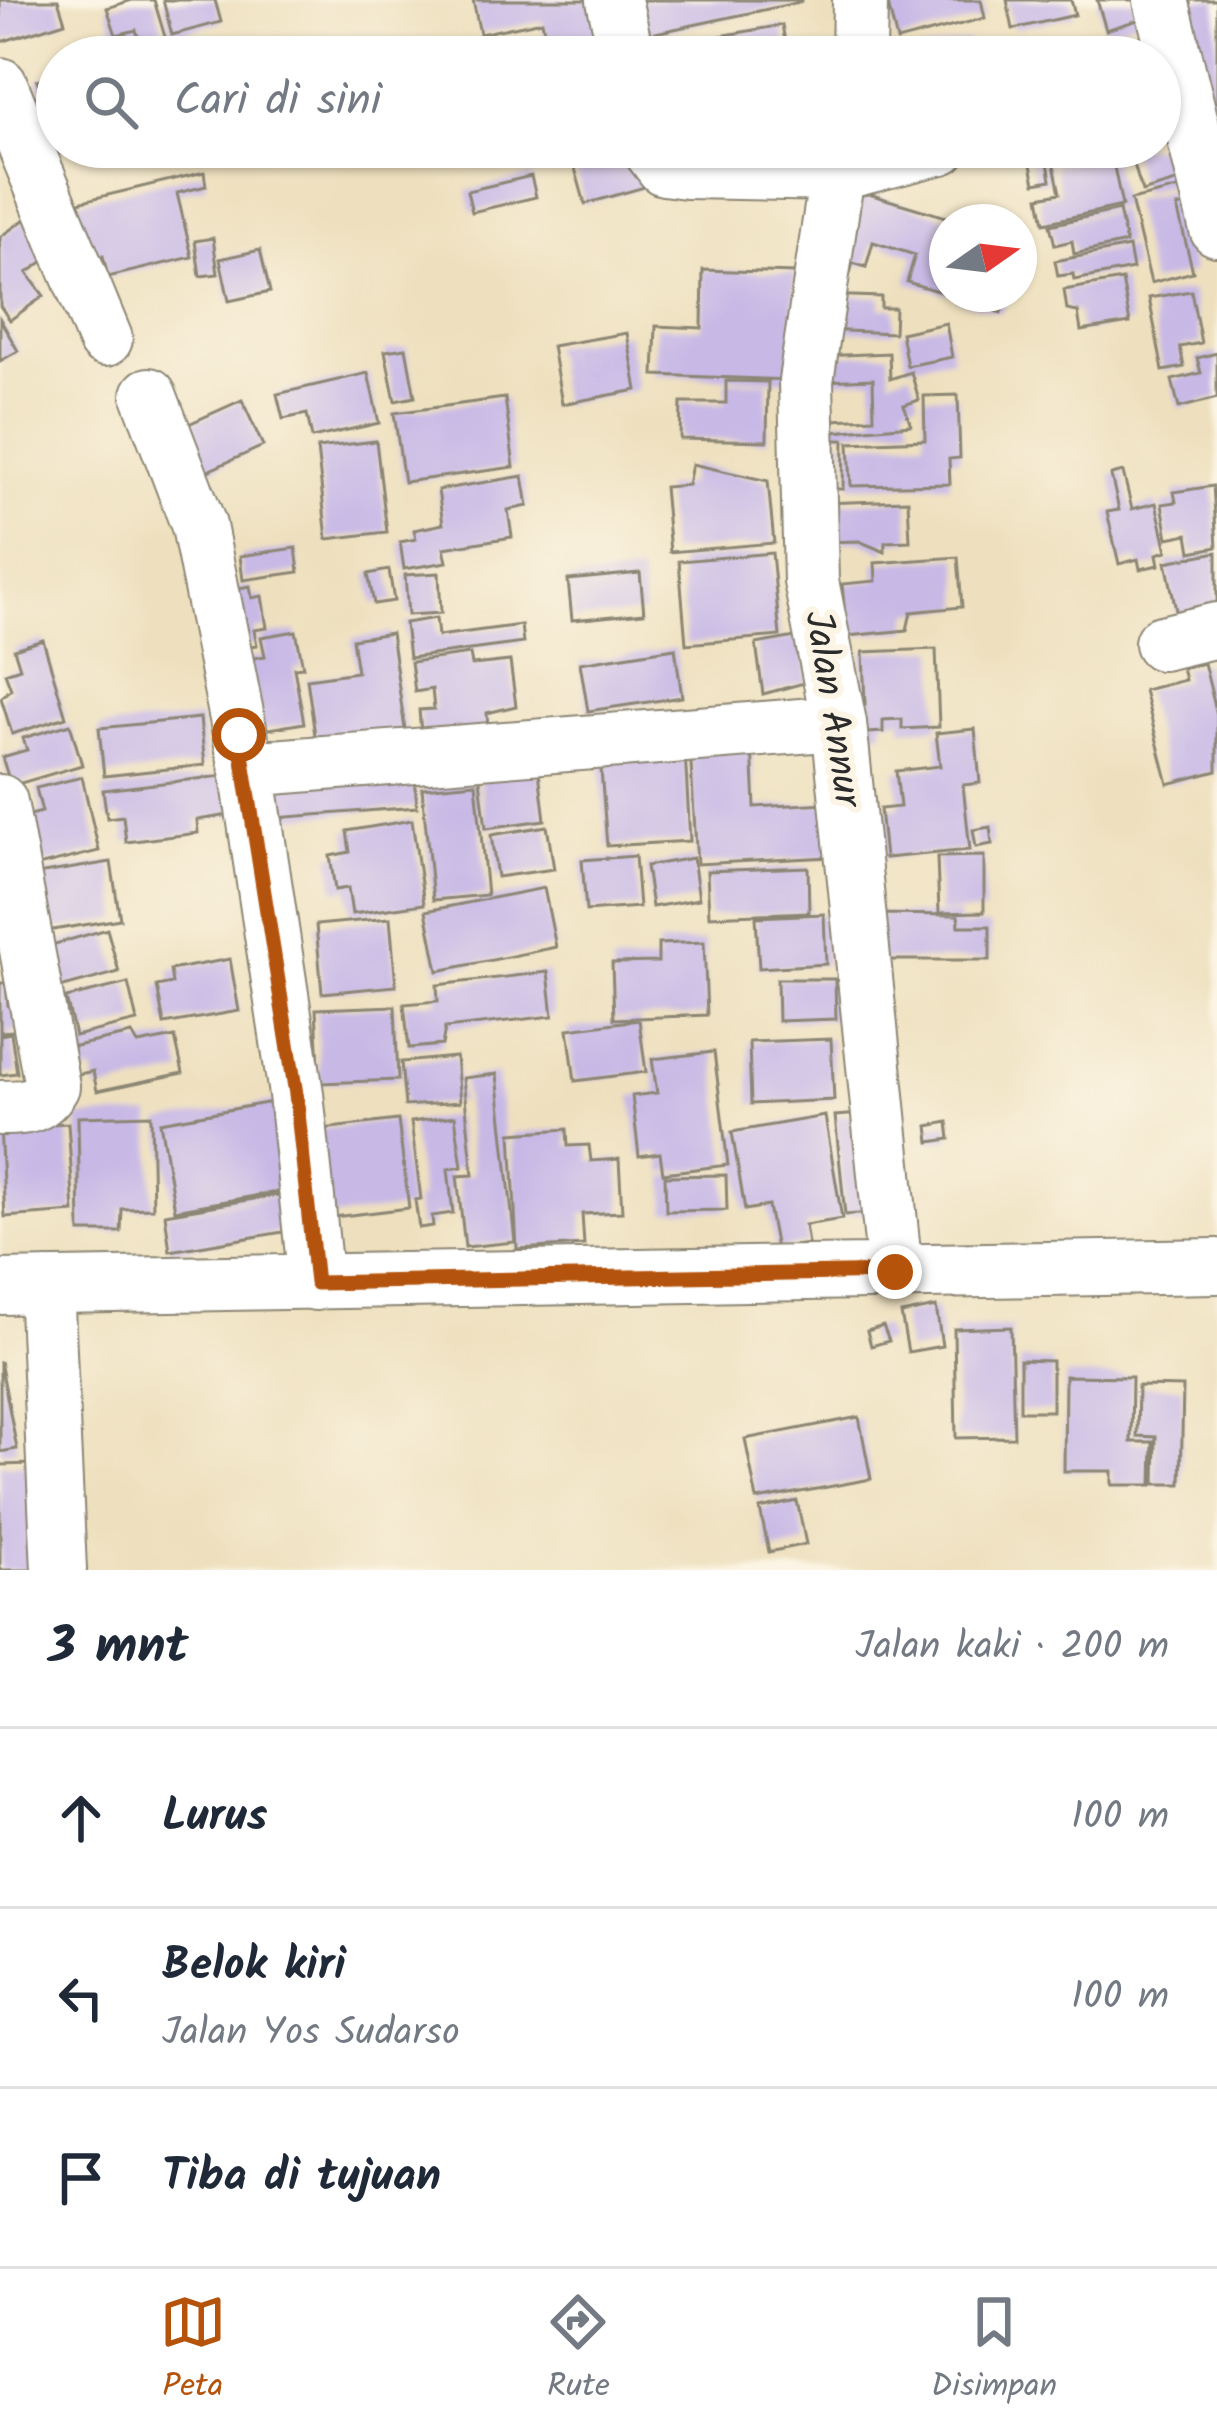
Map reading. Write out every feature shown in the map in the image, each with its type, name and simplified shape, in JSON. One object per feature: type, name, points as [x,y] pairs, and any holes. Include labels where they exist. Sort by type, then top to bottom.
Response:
[{"type":"street","points":[[614,0],[622,36]]},
{"type":"street","points":[[859,36],[860,0]]},
{"type":"street","points":[[1161,0],[1165,36]]},
{"type":"street","points":[[0,86],[105,339]]},
{"type":"street","points":[[1181,120],[1217,229]]},
{"type":"street","points":[[664,168],[728,168]]},
{"type":"street","name":"Jalan Annur","points":[[837,168],[806,381],[811,581],[839,722],[895,1272]]},
{"type":"street","points":[[148,395],[199,526],[247,769],[296,1094],[316,1283]]},
{"type":"street","points":[[1162,643],[1217,630]]},
{"type":"street","points":[[247,769],[839,722]]},
{"type":"street","points":[[0,802],[52,1086],[42,1101],[26,1108],[0,1108]]},
{"type":"street","points":[[59,1570],[23,1287],[1217,1266]]},
{"type":"building","points":[[0,0],[58,0],[65,22],[1,42]]},
{"type":"building","points":[[132,0],[154,0],[165,36],[138,36],[136,30],[116,35],[107,8]]},
{"type":"building","points":[[163,0],[215,0],[221,22],[172,35]]},
{"type":"building","points":[[473,0],[596,0],[604,36],[545,36],[542,21],[480,34]]},
{"type":"building","points":[[640,0],[801,0],[801,2],[646,35]]},
{"type":"building","points":[[887,0],[981,0],[985,18],[916,36],[896,36]]},
{"type":"building","points":[[1007,0],[1071,0],[1075,15],[1013,29]]},
{"type":"building","points":[[1097,0],[1150,0],[1154,15],[1106,30]]},
{"type":"building","points":[[1186,0],[1217,0],[1217,102],[1197,107]]},
{"type":"building","points":[[782,25],[784,36],[721,36]]},
{"type":"building","points":[[36,97],[36,138],[24,101]]},
{"type":"building","points":[[575,168],[643,168],[648,186],[585,204]]},
{"type":"building","points":[[1032,168],[1049,168],[1051,180],[1035,183]]},
{"type":"building","points":[[1055,168],[1114,168],[1122,206],[1044,223],[1039,197],[1060,193]]},
{"type":"building","points":[[1135,168],[1180,168],[1183,180],[1142,192]]},
{"type":"building","points":[[204,172],[206,186],[177,193],[192,257],[108,277],[103,256],[88,260],[74,203]]},
{"type":"building","points":[[531,176],[536,197],[472,212],[467,191]]},
{"type":"building","points":[[842,186],[929,212],[929,289],[907,282],[915,255],[873,242],[866,267],[853,263],[849,277]]},
{"type":"building","points":[[1190,186],[1194,203],[1177,207],[1193,272],[1151,283],[1131,200]]},
{"type":"building","points":[[1119,210],[1126,243],[1074,254],[1072,241],[1055,245],[1050,225]]},
{"type":"building","points":[[25,219],[51,256],[27,273],[44,296],[10,320],[0,306],[0,237]]},
{"type":"building","points":[[213,238],[218,274],[200,276],[195,241]]},
{"type":"building","points":[[1129,247],[1133,269],[1074,280],[1073,274],[1058,276],[1055,261]]},
{"type":"building","points":[[260,250],[270,292],[229,301],[220,259]]},
{"type":"building","points":[[703,270],[795,273],[791,380],[654,375],[656,326],[702,328]]},
{"type":"building","points":[[1122,280],[1130,323],[1081,331],[1078,312],[1067,310],[1064,290]]},
{"type":"building","points":[[1191,291],[1201,343],[1180,347],[1184,367],[1163,371],[1149,298]]},
{"type":"building","points":[[822,295],[881,297],[881,308],[895,308],[894,333],[821,330]]},
{"type":"building","points":[[0,319],[18,351],[0,361]]},
{"type":"building","points":[[946,323],[952,357],[907,366],[901,333]]},
{"type":"building","points":[[627,333],[637,390],[562,404],[552,346]]},
{"type":"building","points":[[406,348],[415,397],[395,401],[385,351]]},
{"type":"building","points":[[889,353],[890,379],[911,372],[919,400],[904,405],[911,425],[833,432],[832,420],[874,418],[873,379],[823,381],[822,356]]},
{"type":"building","points":[[1217,353],[1217,398],[1179,408],[1172,380],[1201,373],[1197,358]]},
{"type":"building","points":[[368,373],[379,423],[312,438],[307,414],[283,419],[277,394]]},
{"type":"building","points":[[726,381],[768,382],[767,441],[680,439],[681,403],[726,403]]},
{"type":"building","points":[[958,395],[960,458],[949,459],[950,484],[851,486],[849,443],[925,440],[924,396]]},
{"type":"building","points":[[505,398],[514,467],[404,482],[394,413]]},
{"type":"building","points":[[242,400],[263,446],[201,474],[180,428]]},
{"type":"building","points":[[825,440],[844,440],[843,489],[825,489]]},
{"type":"building","points":[[376,441],[387,532],[327,539],[317,448]]},
{"type":"building","points":[[692,464],[768,481],[774,543],[670,552],[664,487],[688,485]]},
{"type":"building","points":[[1123,472],[1132,509],[1156,503],[1167,551],[1157,554],[1159,565],[1140,569],[1138,559],[1119,564],[1107,512],[1119,510],[1111,475]]},
{"type":"building","points":[[523,476],[528,506],[508,510],[512,537],[444,548],[447,562],[404,569],[400,542],[416,539],[414,530],[443,524],[438,490]]},
{"type":"building","points":[[1213,486],[1217,547],[1191,552],[1188,534],[1168,538],[1162,504],[1176,502],[1174,492]]},
{"type":"building","points":[[908,500],[910,541],[885,542],[885,552],[859,541],[824,542],[822,503]]},
{"type":"building","points":[[296,548],[299,572],[243,580],[240,556]]},
{"type":"building","points":[[1217,552],[1217,613],[1178,620],[1166,562]]},
{"type":"building","points":[[772,553],[780,636],[686,644],[679,561]]},
{"type":"building","points":[[958,557],[962,607],[911,612],[907,630],[847,636],[842,584],[876,581],[875,563]]},
{"type":"building","points":[[389,570],[394,601],[374,604],[368,574]]},
{"type":"building","points":[[439,573],[441,613],[408,615],[405,575]]},
{"type":"building","points":[[640,573],[644,613],[572,620],[568,580]]},
{"type":"building","points":[[250,586],[252,598],[262,596],[267,628],[254,630],[257,645],[243,647],[233,589]]},
{"type":"building","points":[[436,618],[438,636],[521,625],[523,643],[409,658],[405,623]]},
{"type":"building","points":[[296,631],[303,667],[294,668],[304,723],[251,732],[238,661],[265,656],[261,637]]},
{"type":"building","points":[[391,633],[406,736],[317,749],[307,679],[357,672],[352,639]]},
{"type":"building","points":[[801,636],[808,682],[763,694],[756,644]]},
{"type":"building","points":[[43,640],[66,717],[12,734],[1,698],[11,689],[5,673],[20,668],[14,649]]},
{"type":"building","points":[[675,648],[682,697],[588,711],[580,663]]},
{"type":"building","points":[[936,649],[939,727],[902,729],[902,719],[883,720],[883,732],[852,734],[851,705],[865,704],[863,652]]},
{"type":"building","points":[[470,654],[472,665],[510,661],[516,706],[487,713],[489,739],[422,744],[419,710],[434,709],[432,689],[415,692],[411,662]]},
{"type":"building","points":[[1204,663],[1217,715],[1217,771],[1168,784],[1144,690],[1185,680],[1182,668]]},
{"type":"building","points":[[200,718],[205,765],[104,776],[99,728]]},
{"type":"building","points":[[70,724],[82,765],[11,786],[2,757],[27,750],[23,738]]},
{"type":"building","points":[[975,729],[980,783],[963,785],[970,850],[885,858],[880,809],[900,807],[896,771],[940,766],[936,733]]},
{"type":"building","points":[[752,745],[755,807],[827,803],[830,857],[697,864],[690,748]]},
{"type":"building","points":[[685,751],[690,841],[607,846],[600,757]]},
{"type":"building","points":[[537,756],[545,820],[486,828],[478,764]]},
{"type":"building","points":[[414,768],[417,807],[275,818],[272,779]]},
{"type":"building","points":[[231,775],[236,814],[197,820],[198,833],[126,842],[123,816],[107,818],[103,790]]},
{"type":"building","points":[[82,777],[99,851],[34,867],[22,817],[42,812],[36,788]]},
{"type":"building","points":[[476,783],[487,895],[433,900],[422,788]]},
{"type":"building","points":[[412,820],[424,904],[352,914],[348,888],[335,890],[330,856],[350,852],[347,831]]},
{"type":"building","points":[[547,826],[554,869],[497,877],[491,835]]},
{"type":"building","points":[[990,827],[992,844],[976,847],[973,830]]},
{"type":"building","points":[[635,856],[639,907],[586,911],[582,860]]},
{"type":"building","points":[[984,856],[984,912],[939,913],[937,857]]},
{"type":"building","points":[[693,858],[699,899],[652,907],[646,866]]},
{"type":"building","points":[[111,862],[120,919],[47,931],[37,874]]},
{"type":"building","points":[[808,867],[809,912],[709,916],[707,871]]},
{"type":"building","points":[[544,888],[556,947],[438,971],[426,911]]},
{"type":"building","points":[[824,914],[826,964],[759,968],[756,917]]},
{"type":"building","points":[[874,914],[958,915],[959,926],[990,926],[990,960],[874,960]]},
{"type":"building","points":[[390,918],[396,986],[322,993],[316,925]]},
{"type":"building","points":[[107,929],[119,972],[60,988],[48,946]]},
{"type":"building","points":[[704,942],[707,1015],[614,1019],[612,963],[658,962],[658,944]]},
{"type":"building","points":[[230,959],[239,1011],[164,1024],[157,986],[172,983],[170,970]]},
{"type":"building","points":[[548,972],[553,1016],[445,1028],[442,1045],[409,1048],[404,1004],[438,1001],[437,985]]},
{"type":"building","points":[[777,979],[835,979],[836,1019],[778,1021]]},
{"type":"building","points":[[0,983],[6,983],[8,1005],[25,1003],[27,1030],[0,1032]]},
{"type":"building","points":[[128,983],[137,1021],[75,1036],[66,998]]},
{"type":"building","points":[[395,1006],[398,1080],[320,1083],[316,1009]]},
{"type":"building","points":[[639,1020],[646,1072],[575,1081],[568,1029]]},
{"type":"building","points":[[11,1033],[17,1073],[0,1075],[0,1035]]},
{"type":"building","points":[[132,1034],[138,1044],[175,1037],[183,1073],[97,1091],[93,1071],[66,1077],[61,1049]]},
{"type":"building","points":[[831,1039],[834,1100],[751,1104],[749,1042]]},
{"type":"building","points":[[714,1052],[728,1165],[663,1173],[660,1153],[639,1156],[632,1096],[657,1093],[652,1059]]},
{"type":"building","points":[[456,1057],[460,1102],[405,1106],[401,1062]]},
{"type":"building","points":[[497,1074],[515,1242],[465,1247],[457,1176],[473,1175],[463,1078]]},
{"type":"building","points":[[278,1101],[294,1189],[175,1210],[160,1122]]},
{"type":"building","points":[[861,1114],[872,1213],[845,1215],[835,1116]]},
{"type":"building","points":[[151,1115],[153,1208],[122,1209],[121,1232],[80,1232],[78,1117]]},
{"type":"building","points":[[455,1116],[462,1167],[448,1169],[453,1213],[432,1216],[433,1226],[419,1228],[415,1200],[421,1199],[411,1122]]},
{"type":"building","points":[[825,1116],[842,1219],[805,1225],[808,1244],[776,1249],[768,1206],[745,1210],[732,1132]]},
{"type":"building","points":[[398,1120],[409,1208],[325,1218],[314,1130]]},
{"type":"building","points":[[948,1122],[950,1139],[930,1142],[928,1126]]},
{"type":"building","points":[[68,1123],[74,1212],[5,1217],[0,1127]]},
{"type":"building","points":[[567,1129],[568,1146],[589,1145],[591,1161],[619,1159],[622,1212],[582,1214],[584,1245],[517,1249],[511,1133]]},
{"type":"building","points":[[726,1175],[727,1210],[666,1211],[665,1176]]},
{"type":"building","points":[[295,1192],[301,1229],[170,1251],[165,1214]]},
{"type":"building","points":[[936,1307],[942,1346],[908,1352],[901,1314]]},
{"type":"building","points":[[883,1326],[889,1341],[871,1346],[867,1331]]},
{"type":"building","points":[[1011,1327],[1014,1437],[956,1438],[954,1329]]},
{"type":"building","points":[[1020,1360],[1052,1361],[1052,1411],[1020,1411]]},
{"type":"building","points":[[0,1361],[17,1449],[0,1452]]},
{"type":"building","points":[[1065,1376],[1132,1377],[1131,1442],[1153,1442],[1152,1485],[1112,1485],[1112,1471],[1064,1471]]},
{"type":"building","points":[[1138,1386],[1183,1387],[1181,1484],[1155,1484],[1156,1437],[1137,1436]]},
{"type":"building","points":[[859,1417],[871,1479],[757,1500],[745,1439]]},
{"type":"building","points":[[33,1464],[35,1570],[0,1570],[0,1465]]},
{"type":"building","points":[[797,1501],[806,1544],[769,1552],[760,1509]]},
{"type":"route","points":[[239,735],[296,1094],[316,1283],[895,1272]]}]
